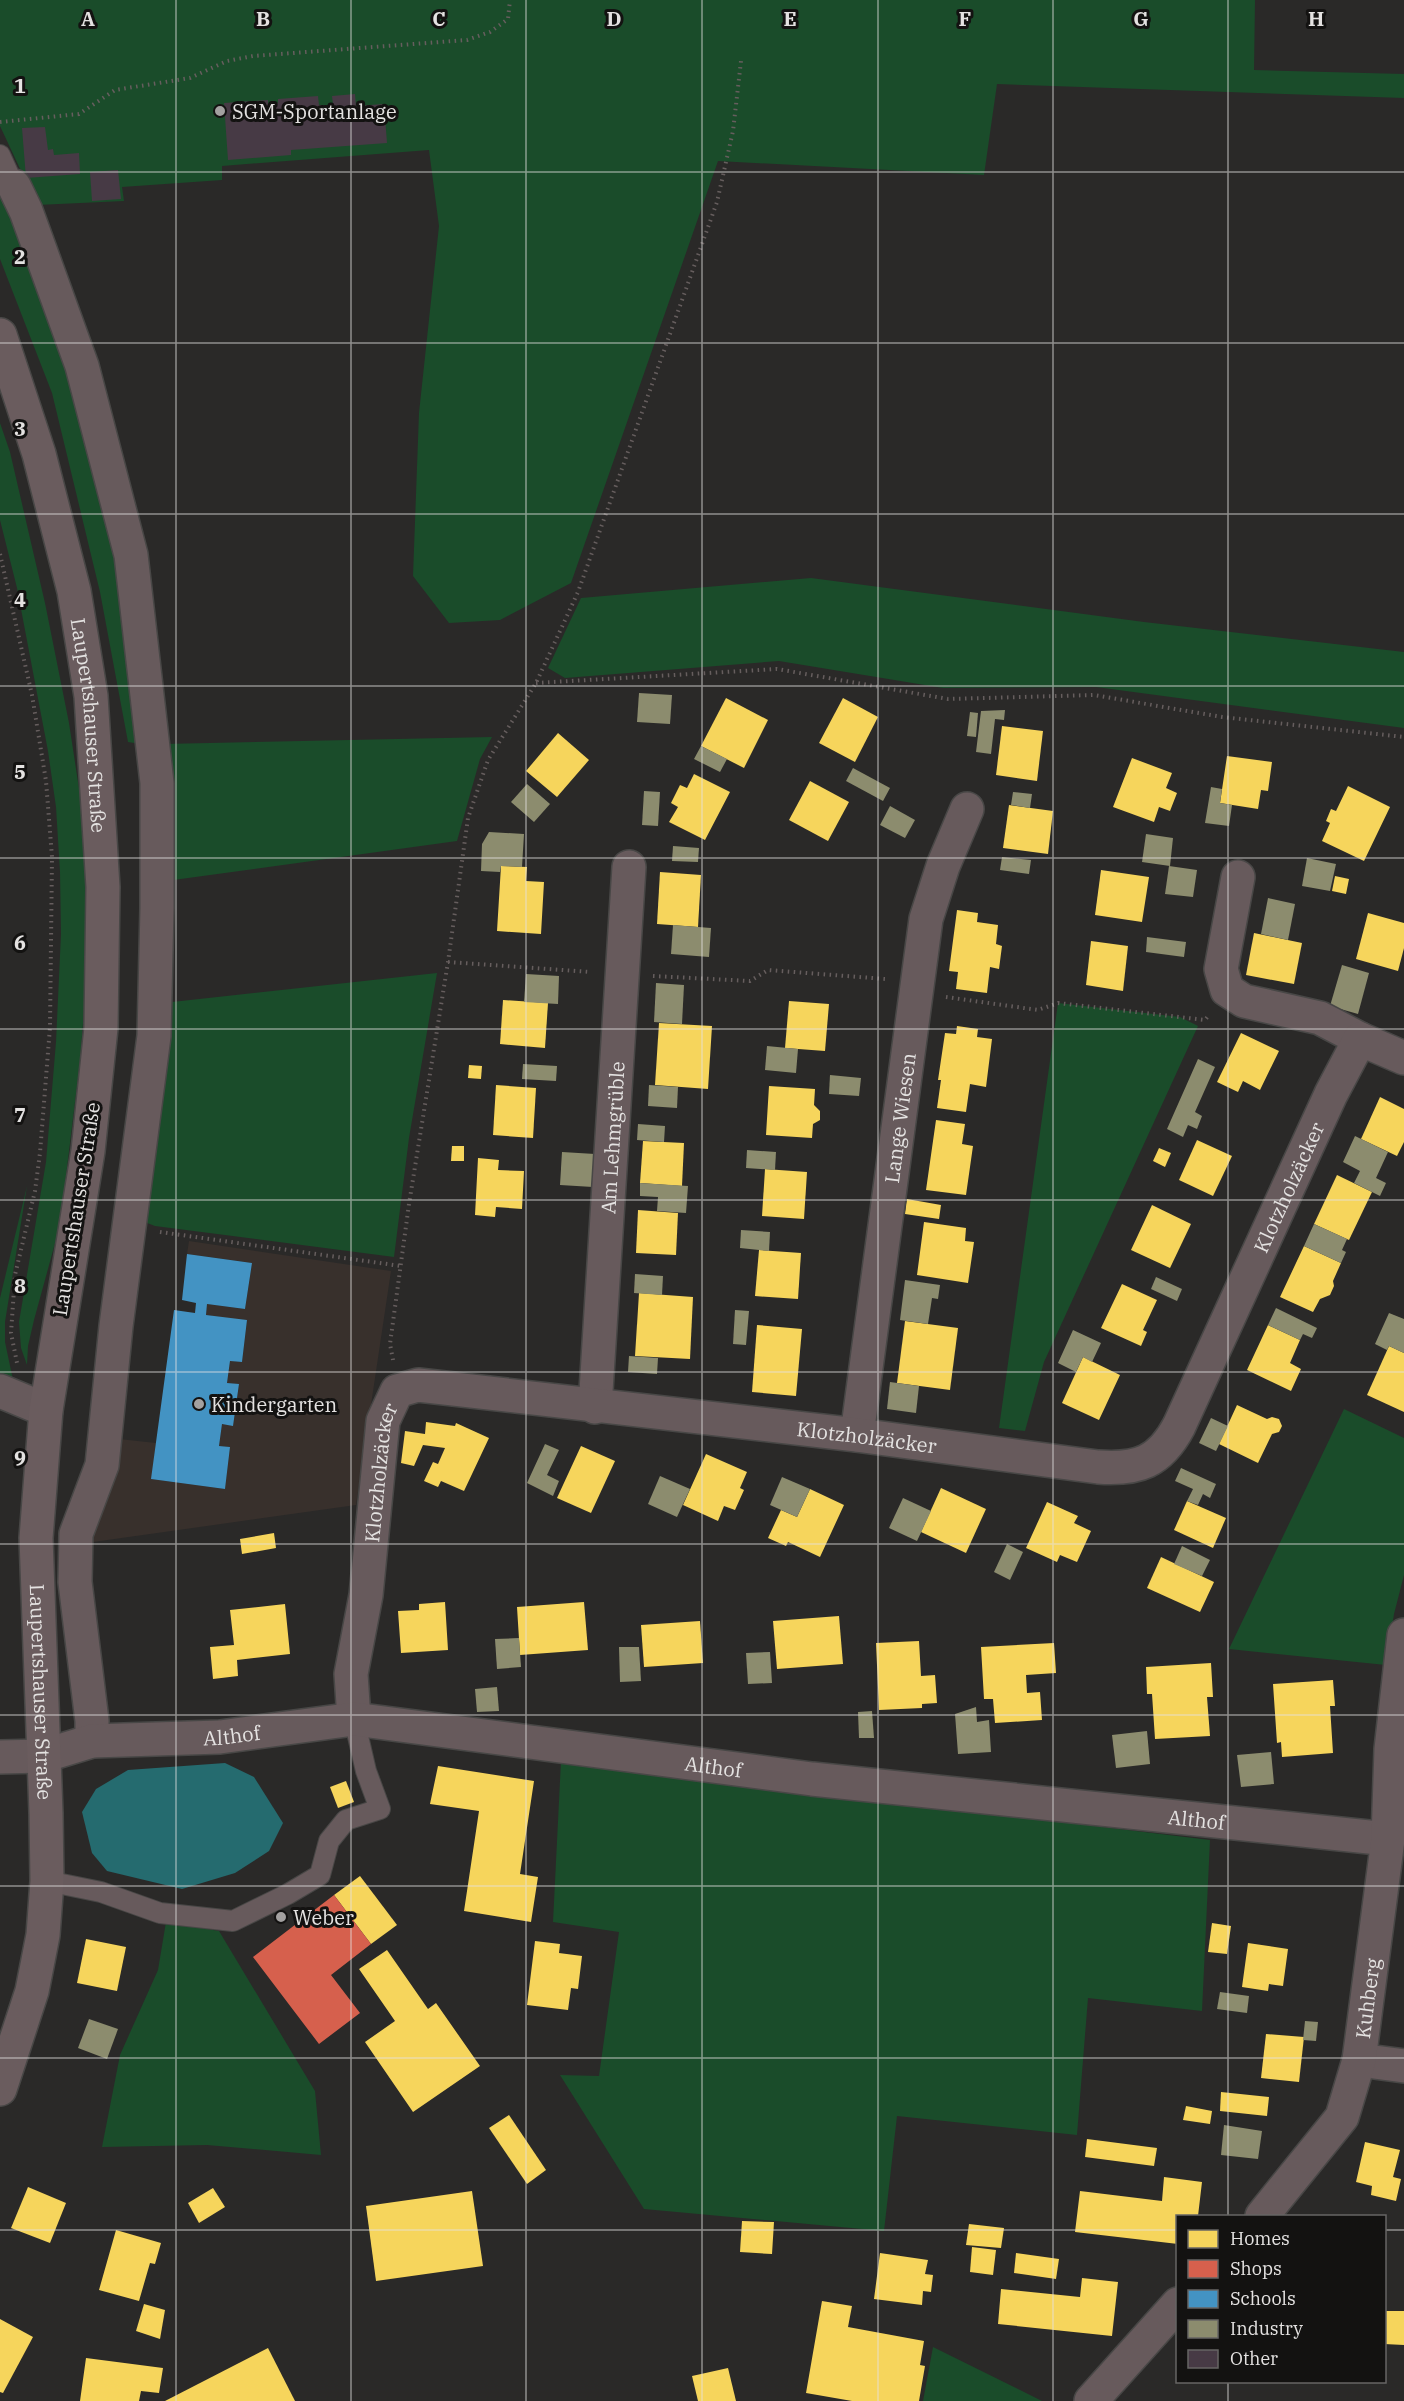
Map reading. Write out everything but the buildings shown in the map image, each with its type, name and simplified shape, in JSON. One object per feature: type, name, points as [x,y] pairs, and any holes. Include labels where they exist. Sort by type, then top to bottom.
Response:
[{"type":"main road","name":"Laupertshauser Straße","points":[[0,335],[39,454],[74,591],[91,696],[103,887],[101,1028],[88,1151],[22,1401],[36,1538],[47,1881],[43,1935],[32,1991],[0,2089]]},
{"type":"street","points":[[14,186],[46,262],[82,366],[133,566],[157,783],[154,1036],[116,1326],[102,1465],[75,1534],[75,1582],[92,1721],[92,1741]]},
{"type":"street","name":"Lange Wiesen","points":[[857,1435],[926,920],[943,866],[967,810]]},
{"type":"street","name":"Am Lehmgrüble","points":[[595,1407],[629,867]]},
{"type":"street","points":[[1239,877],[1221,969],[1227,990],[1245,1001],[1320,1018],[1404,1058]]},
{"type":"street","name":"Klotzholzäcker","points":[[354,1719],[351,1674],[366,1595],[383,1421],[398,1391],[418,1385],[595,1407],[857,1435],[1107,1468],[1136,1465],[1158,1455],[1168,1446],[1179,1426],[1331,1094],[1360,1039]]},
{"type":"street","name":"Kuhberg","points":[[1264,2215],[1342,2117],[1359,2060],[1388,1839],[1397,1750],[1404,1635]]},
{"type":"street","name":"Althof","points":[[0,1757],[43,1756],[92,1741],[220,1737],[354,1719],[812,1779],[1388,1839]]},
{"type":"street","points":[[1359,2060],[1404,2067]]},
{"type":"street","points":[[1091,2401],[1176,2306]]},
{"type":"lane","points":[[0,155],[14,186]]},
{"type":"lane","points":[[47,1881],[101,1892],[160,1914],[233,1921],[288,1894],[320,1875],[329,1840],[346,1820],[380,1809],[366,1771],[354,1719]]},
{"type":"path","points":[[0,122],[79,114],[116,90],[190,78],[227,61],[253,56],[467,40],[490,32],[508,19],[510,0]]},
{"type":"path","points":[[398,1391],[390,1344],[468,818],[488,760],[536,684],[578,592],[717,202],[734,131],[741,61]]},
{"type":"path","points":[[0,554],[32,695],[45,770],[52,857],[50,1027],[40,1153],[35,1191],[15,1275],[11,1333],[22,1401]]},
{"type":"path","points":[[536,684],[777,669],[948,699],[1094,695],[1222,717],[1404,736]]},
{"type":"path","points":[[448,962],[624,975],[750,981],[768,970],[900,980],[935,995],[1038,1010],[1058,1003],[1205,1020],[1227,990]]},
{"type":"path","points":[[130,1226],[161,1233],[401,1266]]},
{"type":"shaded area","points":[[189,1241],[391,1271],[356,1505],[86,1543],[119,1439],[156,1443],[152,1479],[225,1489],[230,1447],[219,1446],[222,1424],[233,1425],[239,1385],[227,1383],[230,1361],[242,1362],[247,1321],[206,1315],[207,1304],[245,1309],[252,1263],[187,1254]]},
{"type":"green space","points":[[0,0],[1255,0],[1254,70],[1404,74],[1404,98],[997,84],[984,175],[718,161],[571,583],[500,620],[449,623],[413,576],[419,413],[439,226],[429,150],[222,166],[222,180],[122,187],[124,201],[37,205],[0,126]]},
{"type":"green space","points":[[0,188],[73,367],[122,561],[147,745],[128,742],[100,592],[52,393],[0,259]]},
{"type":"green space","points":[[0,423],[10,452],[45,603],[69,723],[87,841],[88,960],[80,1061],[60,1225],[34,1320],[28,1346],[27,1365],[21,1348],[19,1322],[46,1162],[56,1042],[61,934],[60,872],[56,807],[48,751],[17,588],[0,520]]},
{"type":"green space","points":[[811,578],[1144,622],[1404,652],[1404,728],[1096,687],[943,688],[779,661],[565,678],[548,668],[581,598]]},
{"type":"green space","points":[[492,737],[480,759],[457,841],[166,881],[163,744]]},
{"type":"green space","points":[[437,973],[409,1138],[394,1257],[155,1226],[142,1221],[163,1003]]},
{"type":"green space","points":[[1058,1003],[1180,1017],[1198,1026],[1044,1362],[1025,1431],[999,1428]]},
{"type":"green space","points":[[27,1186],[5,1322],[5,1342],[13,1380],[0,1382],[0,1298]]},
{"type":"green space","points":[[1344,1409],[1404,1438],[1404,1575],[1394,1614],[1386,1665],[1229,1649]]},
{"type":"green space","points":[[561,1761],[1210,1840],[1202,2011],[1088,1998],[1077,2135],[897,2116],[884,2231],[644,2209],[560,2075],[599,2076],[619,1932],[553,1922]]},
{"type":"green space","points":[[166,1922],[219,1931],[315,2091],[321,2155],[207,2145],[102,2147],[120,2055],[158,1970]]},
{"type":"green space","points":[[933,2347],[1042,2401],[923,2401]]},
{"type":"water","points":[[225,1763],[254,1777],[283,1823],[269,1851],[235,1873],[182,1889],[107,1871],[92,1853],[82,1812],[96,1789],[128,1770]]},
{"type":"place","name":"SGM-Sportanlage","points":[[220,111]]},
{"type":"place","name":"Kindergarten","points":[[199,1404]]},
{"type":"place","name":"Weber","points":[[281,1917]]}]
